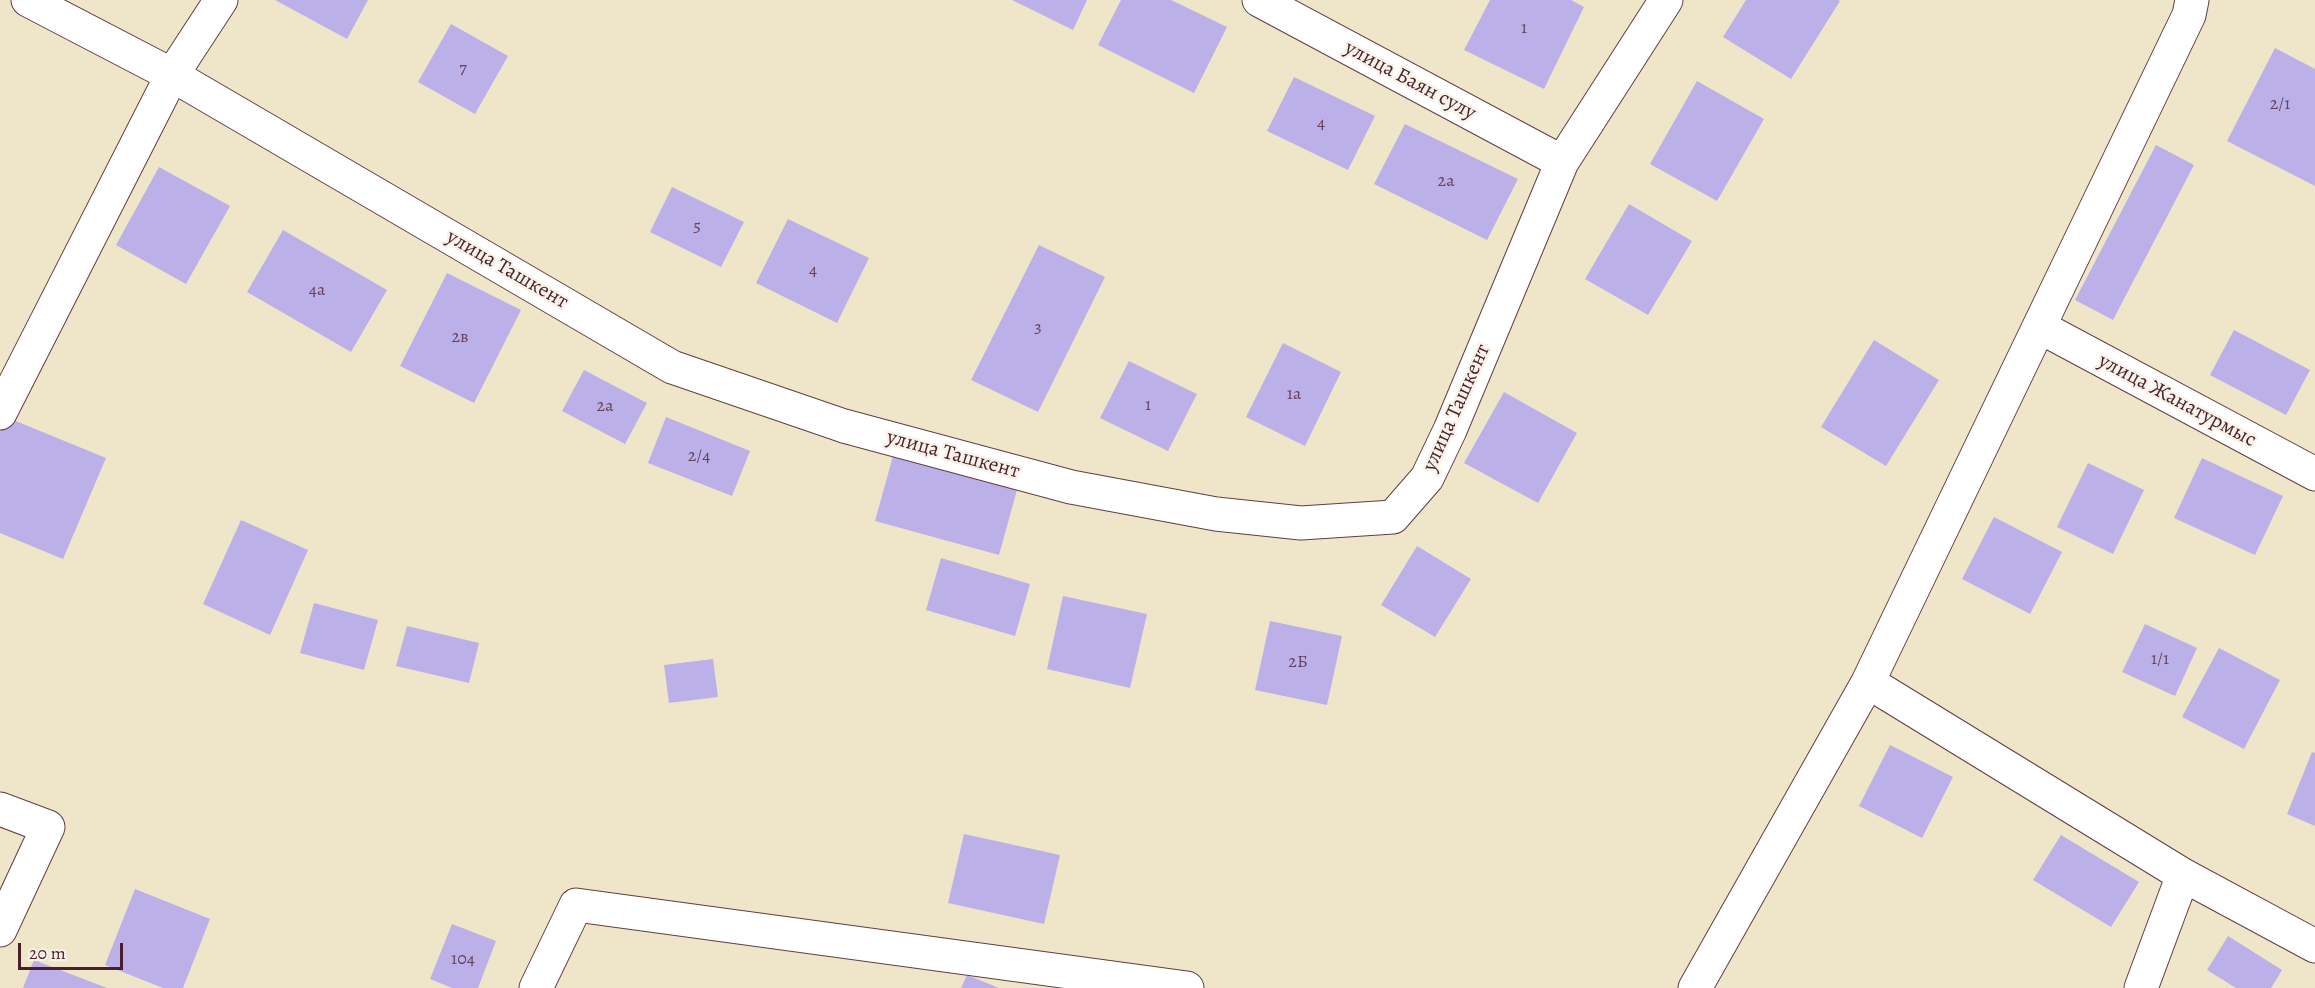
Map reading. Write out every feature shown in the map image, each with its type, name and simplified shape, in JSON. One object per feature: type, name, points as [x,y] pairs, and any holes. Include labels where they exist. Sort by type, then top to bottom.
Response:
[{"type":"street","name":"улица Ташкент","points":[[28,0],[172,75],[672,367],[844,426],[1071,487],[1216,514],[1301,522],[1393,517],[1427,478],[1450,430],[1562,162],[1666,0]]},
{"type":"street","points":[[0,413],[172,75],[221,0]]},
{"type":"street","name":"улица Баян сулу","points":[[1259,0],[1562,162]]},
{"type":"street","points":[[1695,988],[1868,681],[2189,15],[2192,0]]},
{"type":"street","name":"улица Жанатурмыс","points":[[2040,327],[2315,474]]},
{"type":"street","points":[[1868,681],[2183,875],[2315,946]]},
{"type":"street","points":[[0,809],[48,827],[0,930]]},
{"type":"street","points":[[2140,988],[2183,875]]},
{"type":"street","points":[[536,988],[576,905],[1055,979],[1187,988]]},
{"type":"building","points":[[275,0],[368,0],[347,39]]},
{"type":"building","points":[[1012,0],[1087,0],[1073,30]]},
{"type":"building","points":[[1121,0],[1171,0],[1227,27],[1194,93],[1098,45]]},
{"type":"building","points":[[1490,0],[1571,0],[1584,7],[1544,89],[1464,50]]},
{"type":"building","points":[[1746,0],[1840,1],[1791,79],[1723,37]]},
{"type":"building","points":[[451,24],[508,56],[475,114],[418,82]]},
{"type":"building","points":[[2275,48],[2315,69],[2315,186],[2227,141]]},
{"type":"building","points":[[1294,77],[1375,116],[1348,170],[1267,131]]},
{"type":"building","points":[[1697,81],[1764,119],[1717,201],[1650,164]]},
{"type":"building","points":[[1405,124],[1518,179],[1487,240],[1374,184]]},
{"type":"building","points":[[2156,145],[2194,165],[2113,320],[2075,300]]},
{"type":"building","points":[[159,167],[230,206],[186,284],[116,245]]},
{"type":"building","points":[[672,187],[744,222],[721,267],[650,232]]},
{"type":"building","points":[[1629,204],[1692,241],[1648,315],[1585,279]]},
{"type":"building","points":[[788,219],[869,258],[837,323],[756,283]]},
{"type":"building","points":[[283,230],[387,290],[351,352],[247,292]]},
{"type":"building","points":[[1039,245],[1105,277],[1038,412],[971,380]]},
{"type":"building","points":[[447,273],[521,310],[474,403],[400,366]]},
{"type":"building","points":[[2234,330],[2310,370],[2286,415],[2210,375]]},
{"type":"building","points":[[1874,340],[1939,380],[1886,466],[1821,427]]},
{"type":"building","points":[[1283,343],[1341,372],[1305,446],[1246,417]]},
{"type":"building","points":[[1129,361],[1197,394],[1168,451],[1100,418]]},
{"type":"building","points":[[584,370],[647,403],[625,444],[562,411]]},
{"type":"building","points":[[1504,392],[1577,433],[1538,503],[1464,463]]},
{"type":"building","points":[[6,417],[106,458],[63,559],[0,533],[0,432]]},
{"type":"building","points":[[666,417],[750,451],[732,496],[648,463]]},
{"type":"building","points":[[893,456],[1017,490],[999,555],[875,521]]},
{"type":"building","points":[[2202,458],[2283,496],[2255,555],[2174,518]]},
{"type":"building","points":[[2088,463],[2144,490],[2113,554],[2057,527]]},
{"type":"building","points":[[1994,517],[2062,552],[2030,614],[1962,579]]},
{"type":"building","points":[[241,520],[308,550],[270,635],[203,604]]},
{"type":"building","points":[[1417,546],[1471,579],[1435,637],[1381,605]]},
{"type":"building","points":[[941,558],[1030,584],[1015,636],[926,610]]},
{"type":"building","points":[[1063,596],[1147,614],[1130,688],[1047,669]]},
{"type":"building","points":[[314,603],[378,620],[364,670],[300,653]]},
{"type":"building","points":[[1270,621],[1342,636],[1327,705],[1255,690]]},
{"type":"building","points":[[2145,624],[2197,648],[2175,696],[2122,672]]},
{"type":"building","points":[[407,626],[479,643],[469,683],[396,666]]},
{"type":"building","points":[[2219,648],[2280,680],[2244,749],[2182,717]]},
{"type":"building","points":[[713,659],[718,697],[669,703],[664,665]]},
{"type":"building","points":[[1890,745],[1953,777],[1922,838],[1859,806]]},
{"type":"building","points":[[2312,752],[2315,753],[2315,826],[2287,814]]},
{"type":"building","points":[[964,834],[1060,855],[1044,924],[948,903]]},
{"type":"building","points":[[2061,835],[2139,882],[2111,927],[2033,880]]},
{"type":"building","points":[[135,889],[210,919],[183,988],[163,988],[105,965]]},
{"type":"building","points":[[452,924],[496,941],[478,988],[452,988],[430,979]]},
{"type":"building","points":[[2228,936],[2282,970],[2271,988],[2236,988],[2207,970]]},
{"type":"building","points":[[34,960],[107,988],[23,988]]},
{"type":"building","points":[[967,975],[999,988],[961,988]]}]
